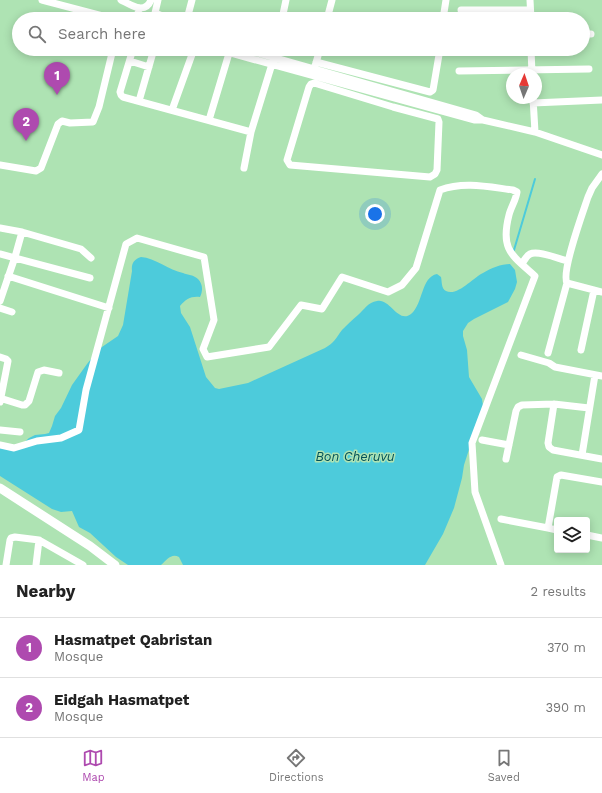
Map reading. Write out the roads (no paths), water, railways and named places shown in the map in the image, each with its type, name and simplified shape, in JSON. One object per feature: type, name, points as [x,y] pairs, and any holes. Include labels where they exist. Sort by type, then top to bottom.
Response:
[{"type":"street","points":[[42,0],[88,12]]},
{"type":"street","points":[[76,8],[78,0]]},
{"type":"street","points":[[121,0],[144,9],[151,0]]},
{"type":"street","points":[[155,12],[158,0]]},
{"type":"street","points":[[189,12],[192,0]]},
{"type":"street","points":[[283,12],[286,0]]},
{"type":"street","points":[[329,12],[332,0]]},
{"type":"street","points":[[444,12],[446,0]]},
{"type":"street","points":[[462,10],[530,10],[530,0]]},
{"type":"street","points":[[138,12],[139,8]]},
{"type":"street","points":[[0,164],[36,171],[41,168],[58,124],[62,121],[70,123],[93,122],[99,107],[112,56]]},
{"type":"street","points":[[131,56],[120,92],[123,97],[251,132]]},
{"type":"street","points":[[139,101],[152,56]]},
{"type":"street","points":[[172,110],[191,56]]},
{"type":"street","points":[[209,120],[228,56]]},
{"type":"street","points":[[252,56],[314,70],[400,98],[421,95],[422,90]]},
{"type":"street","points":[[261,56],[273,61],[400,98],[454,112]]},
{"type":"street","points":[[244,168],[251,132],[274,56]]},
{"type":"street","points":[[314,70],[318,56]]},
{"type":"street","points":[[434,103],[429,97],[430,92],[433,90],[439,56]]},
{"type":"street","points":[[532,56],[532,68]]},
{"type":"street","points":[[130,61],[149,67]]},
{"type":"street","points":[[316,62],[430,92]]},
{"type":"street","points":[[542,71],[589,69]]},
{"type":"street","points":[[459,71],[506,72]]},
{"type":"street","points":[[314,83],[403,110],[439,121],[437,170],[435,174],[430,177],[294,166],[288,163],[287,160],[311,84],[314,83]]},
{"type":"street","points":[[413,97],[434,103],[474,120],[483,120],[535,132],[602,155]]},
{"type":"street","points":[[393,107],[400,98]]},
{"type":"street","points":[[400,98],[403,110]]},
{"type":"street","points":[[542,101],[602,100]]},
{"type":"street","points":[[533,104],[535,132]]},
{"type":"street","points":[[548,353],[567,283],[565,275],[568,261],[588,197],[592,188],[602,174]]},
{"type":"street","points":[[0,445],[14,448],[37,441],[62,438],[79,430],[86,390],[126,244],[137,238],[204,257],[214,320],[203,349],[207,357],[269,347],[301,305],[322,309],[342,277],[388,292],[402,285],[416,268],[440,190],[456,186],[475,185],[513,190],[517,192],[509,215],[506,233],[507,244],[511,254],[535,276],[472,443],[475,492],[501,565]]},
{"type":"street","points":[[0,228],[22,232],[81,249],[90,258]]},
{"type":"street","points":[[0,301],[5,280],[15,257],[22,232]]},
{"type":"street","points":[[522,264],[528,255],[534,253],[568,261]]},
{"type":"street","points":[[0,254],[90,278]]},
{"type":"street","points":[[5,280],[109,308]]},
{"type":"street","points":[[567,283],[602,292]]},
{"type":"street","points":[[581,350],[594,290]]},
{"type":"street","points":[[0,308],[12,312]]},
{"type":"street","points":[[521,355],[549,363],[555,367],[598,375],[589,408],[582,455]]},
{"type":"street","points":[[0,357],[8,361],[0,399],[22,406],[29,401],[38,372],[44,370],[59,373]]},
{"type":"street","points":[[506,459],[518,407],[554,404],[589,408]]},
{"type":"street","points":[[554,404],[548,443],[549,447],[552,450],[602,459]]},
{"type":"street","points":[[0,430],[20,432]]},
{"type":"street","points":[[482,440],[509,445]]},
{"type":"street","points":[[548,528],[557,477],[561,475],[602,482]]},
{"type":"street","points":[[0,488],[90,546],[115,565]]},
{"type":"street","points":[[501,519],[554,529]]},
{"type":"street","points":[[590,536],[602,538]]},
{"type":"street","points":[[6,565],[11,538],[15,537],[39,540],[83,565]]},
{"type":"street","points":[[36,565],[39,540]]},
{"type":"water","name":"Bon Cheruvu","points":[[141,257],[193,276],[200,281],[202,292],[200,297],[189,298],[184,302],[180,306],[181,313],[190,327],[206,377],[215,388],[219,389],[248,383],[325,348],[333,342],[342,330],[366,306],[371,303],[382,301],[402,316],[411,314],[418,304],[425,285],[432,276],[437,274],[441,277],[443,289],[450,292],[460,289],[489,269],[510,264],[515,270],[517,282],[508,302],[474,319],[468,323],[463,331],[467,350],[469,377],[482,399],[483,406],[464,465],[454,508],[443,534],[425,565],[183,565],[179,557],[174,556],[169,558],[161,565],[128,565],[116,557],[90,533],[79,527],[72,511],[61,512],[52,509],[0,476],[0,448],[20,446],[35,435],[49,433],[55,416],[61,408],[72,385],[99,349],[118,336],[123,325],[132,266],[136,259]]},
{"type":"waterway","points":[[514,250],[535,179]]},
{"type":"place","name":"Hasmatpet Qabristan","points":[[57,95]]},
{"type":"place","name":"Eidgah Hasmatpet","points":[[26,141]]}]
